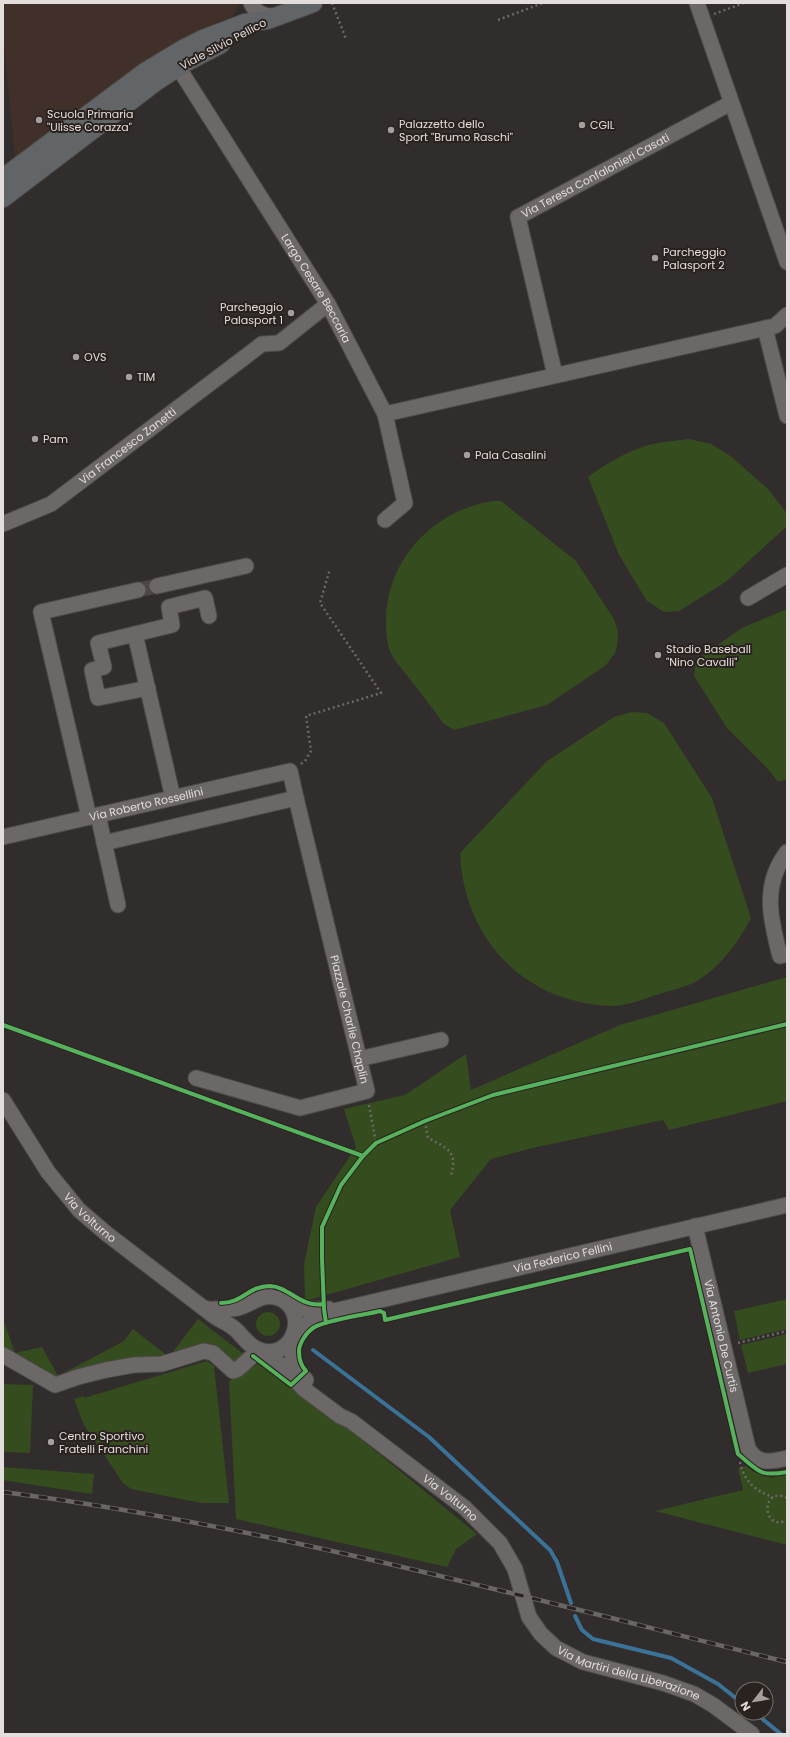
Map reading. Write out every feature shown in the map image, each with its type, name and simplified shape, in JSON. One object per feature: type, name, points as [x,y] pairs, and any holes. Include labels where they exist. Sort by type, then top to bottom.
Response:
[{"type":"main road","name":"Viale Silvio Pellico","points":[[3,178],[152,67],[195,43],[237,26],[275,17],[313,3]]},
{"type":"main road","name":"Viale Silvio Pellico","points":[[3,198],[178,67],[206,50],[254,29],[275,17]]},
{"type":"street","points":[[251,3],[257,12],[263,15],[275,17]]},
{"type":"street","points":[[237,26],[246,19],[250,11],[251,3]]},
{"type":"street","points":[[697,3],[787,262]]},
{"type":"street","name":"Largo Cesare Beccaria","points":[[178,67],[328,304],[385,414],[405,503],[385,520]]},
{"type":"street","name":"Via Teresa Confalonieri Casati","points":[[555,375],[518,217],[731,103]]},
{"type":"street","name":"Via Francesco Zanetti","points":[[4,521],[51,504],[262,344],[279,342],[328,304]]},
{"type":"street","points":[[385,414],[774,326],[787,315]]},
{"type":"street","points":[[765,328],[787,416]]},
{"type":"street","points":[[157,586],[246,566]]},
{"type":"street","points":[[748,598],[787,575]]},
{"type":"street","points":[[118,905],[104,842],[93,816],[41,612],[138,590]]},
{"type":"street","points":[[148,688],[98,698],[92,670],[104,667],[98,643],[172,625],[169,607],[205,598],[209,616]]},
{"type":"street","points":[[136,634],[173,798]]},
{"type":"street","name":"Via Roberto Rossellini","points":[[3,837],[290,771]]},
{"type":"street","name":"Piazzale Charlie Chaplin","points":[[196,1078],[300,1108],[367,1091],[290,771]]},
{"type":"street","points":[[104,842],[296,798]]},
{"type":"street","points":[[787,852],[778,863],[770,898],[771,920],[780,956],[787,954]]},
{"type":"street","points":[[359,1059],[441,1040]]},
{"type":"street","name":"Via Volturno","points":[[3,1100],[48,1172],[79,1210],[107,1234],[281,1365],[295,1381],[309,1393],[340,1416],[350,1421],[464,1508],[500,1542],[515,1569],[522,1597]]},
{"type":"street","name":"Via Federico Fellini","points":[[294,1334],[308,1323],[338,1310],[787,1205]]},
{"type":"street","name":"Via Antonio De Curtis","points":[[695,1226],[747,1445],[752,1454],[760,1460],[770,1462],[787,1458]]},
{"type":"street","points":[[286,1302],[275,1297],[268,1296],[256,1299],[246,1307],[242,1319],[242,1332],[254,1346],[265,1351],[277,1350],[287,1345],[294,1334]]},
{"type":"street","name":"Via Volturno","points":[[286,1302],[296,1317],[292,1353],[294,1364],[308,1382],[342,1410],[350,1421]]},
{"type":"street","name":"Via Federico Fellini","points":[[286,1302],[305,1309],[338,1310]]},
{"type":"street","points":[[204,1308],[210,1310],[232,1310],[251,1303]]},
{"type":"street","points":[[3,1355],[55,1385],[106,1370],[134,1365],[162,1364],[204,1351],[213,1353],[233,1371],[238,1369],[254,1346]]},
{"type":"street","name":"Via Martiri della Liberazione","points":[[522,1597],[529,1617],[541,1634],[565,1654],[590,1664],[663,1683],[694,1694],[714,1705],[752,1734]]},
{"type":"path","points":[[332,3],[346,39]]},
{"type":"path","points":[[498,20],[543,3]]},
{"type":"path","points":[[702,18],[744,3]]},
{"type":"path","points":[[290,771],[305,761],[311,751],[306,716],[381,693],[320,603],[330,569]]},
{"type":"path","points":[[367,1091],[376,1143]]},
{"type":"path","points":[[432,1119],[423,1122],[428,1138],[444,1146],[450,1153],[454,1161],[451,1175]]},
{"type":"path","points":[[372,1148],[376,1143],[383,1140]]},
{"type":"path","points":[[738,1343],[787,1331]]},
{"type":"path","points":[[736,1335],[739,1350]]},
{"type":"path","points":[[787,1498],[782,1496],[773,1497],[770,1500],[767,1509],[773,1520],[781,1522],[787,1520]]},
{"type":"shaded area","name":"Scuola Primaria \"Ulisse Corazza\"","points":[[3,3],[239,3],[235,13],[231,17],[191,34],[150,58],[15,159],[3,34]]},
{"type":"green space","points":[[689,439],[711,444],[732,457],[768,489],[787,514],[787,526],[727,581],[679,611],[664,612],[647,601],[619,555],[588,477],[626,454],[646,446]]},
{"type":"green space","points":[[493,501],[501,501],[576,561],[614,619],[618,632],[617,646],[615,653],[606,665],[547,705],[454,730],[443,723],[398,664],[390,651],[387,642],[386,628],[388,597],[395,577],[405,558],[418,541],[433,526],[472,506]]},
{"type":"green space","points":[[787,609],[787,779],[778,782],[769,770],[727,728],[694,676],[696,660],[742,628]]},
{"type":"green space","points":[[632,712],[647,713],[664,723],[712,798],[751,918],[740,937],[726,956],[710,972],[691,984],[631,1003],[615,1006],[595,1005],[551,993],[529,981],[509,965],[493,947],[480,927],[470,904],[463,879],[460,853],[547,761],[614,717]]},
{"type":"green space","points":[[787,977],[787,1101],[669,1130],[663,1120],[533,1148],[491,1159],[450,1210],[460,1257],[305,1301],[304,1264],[316,1207],[356,1147],[344,1109],[405,1095],[466,1054],[471,1090],[620,1025]]},
{"type":"green space","points":[[787,1299],[787,1329],[740,1340],[734,1311]]},
{"type":"green space","points":[[268,1312],[277,1315],[280,1324],[277,1333],[268,1336],[259,1333],[256,1324],[259,1315]]},
{"type":"green space","points":[[3,1319],[15,1353],[42,1347],[58,1376],[124,1341],[133,1329],[169,1357],[198,1319],[246,1356],[236,1365],[221,1354],[60,1380],[3,1351]]},
{"type":"green space","points":[[787,1334],[787,1364],[748,1373],[741,1345]]},
{"type":"green space","points":[[207,1361],[214,1366],[229,1503],[201,1503],[131,1489],[123,1483],[84,1425],[74,1399],[84,1396],[84,1398]]},
{"type":"green space","points":[[261,1362],[279,1372],[477,1534],[456,1549],[447,1567],[236,1519],[229,1381]]},
{"type":"green space","points":[[3,1384],[33,1385],[30,1453],[3,1452]]},
{"type":"green space","points":[[746,1466],[754,1472],[769,1474],[770,1478],[787,1474],[787,1545],[655,1511],[743,1490],[738,1468]]},
{"type":"green space","points":[[3,1467],[94,1474],[92,1494],[3,1480]]},
{"type":"waterway","points":[[313,1350],[429,1437],[550,1550],[557,1562],[571,1603]]},
{"type":"waterway","points":[[575,1616],[582,1630],[593,1639],[671,1658],[718,1684],[734,1697]]},
{"type":"waterway","points":[[765,1721],[781,1734]]},
{"type":"tunnel","points":[[138,590],[157,586]]},
{"type":"railway","points":[[3,1492],[102,1506],[299,1544],[495,1589],[787,1662]]},
{"type":"cycle path","points":[[326,1323],[324,1309],[322,1227],[341,1185],[363,1156],[376,1143],[425,1121],[493,1095],[787,1024]]},
{"type":"cycle path","points":[[3,1025],[363,1156]]},
{"type":"cycle path","points":[[253,1356],[291,1385],[306,1371],[299,1356],[299,1348],[302,1341],[313,1328],[319,1325],[380,1311],[384,1313],[385,1320],[690,1249],[738,1454],[755,1468],[765,1473],[770,1474],[787,1472]]},
{"type":"cycle path","points":[[221,1303],[235,1300],[256,1289],[270,1286],[284,1290],[308,1303],[324,1304]]},
{"type":"place","name":"Scuola Primaria \"Ulisse Corazza\"","points":[[39,120]]},
{"type":"place","name":"CGIL","points":[[582,125]]},
{"type":"place","name":"Palazzetto dello Sport \"Brumo Raschi\"","points":[[391,130]]},
{"type":"place","name":"Parcheggio Palasport 2","points":[[655,258]]},
{"type":"place","name":"Parcheggio Palasport 1","points":[[291,313]]},
{"type":"place","name":"OVS","points":[[76,357]]},
{"type":"place","name":"TIM","points":[[129,377]]},
{"type":"place","name":"Pam","points":[[35,439]]},
{"type":"place","name":"Pala Casalini","points":[[467,455]]},
{"type":"place","name":"Stadio Baseball \"Nino Cavalli\"","points":[[658,655]]},
{"type":"place","name":"Centro Sportivo Fratelli Franchini","points":[[51,1442]]}]
